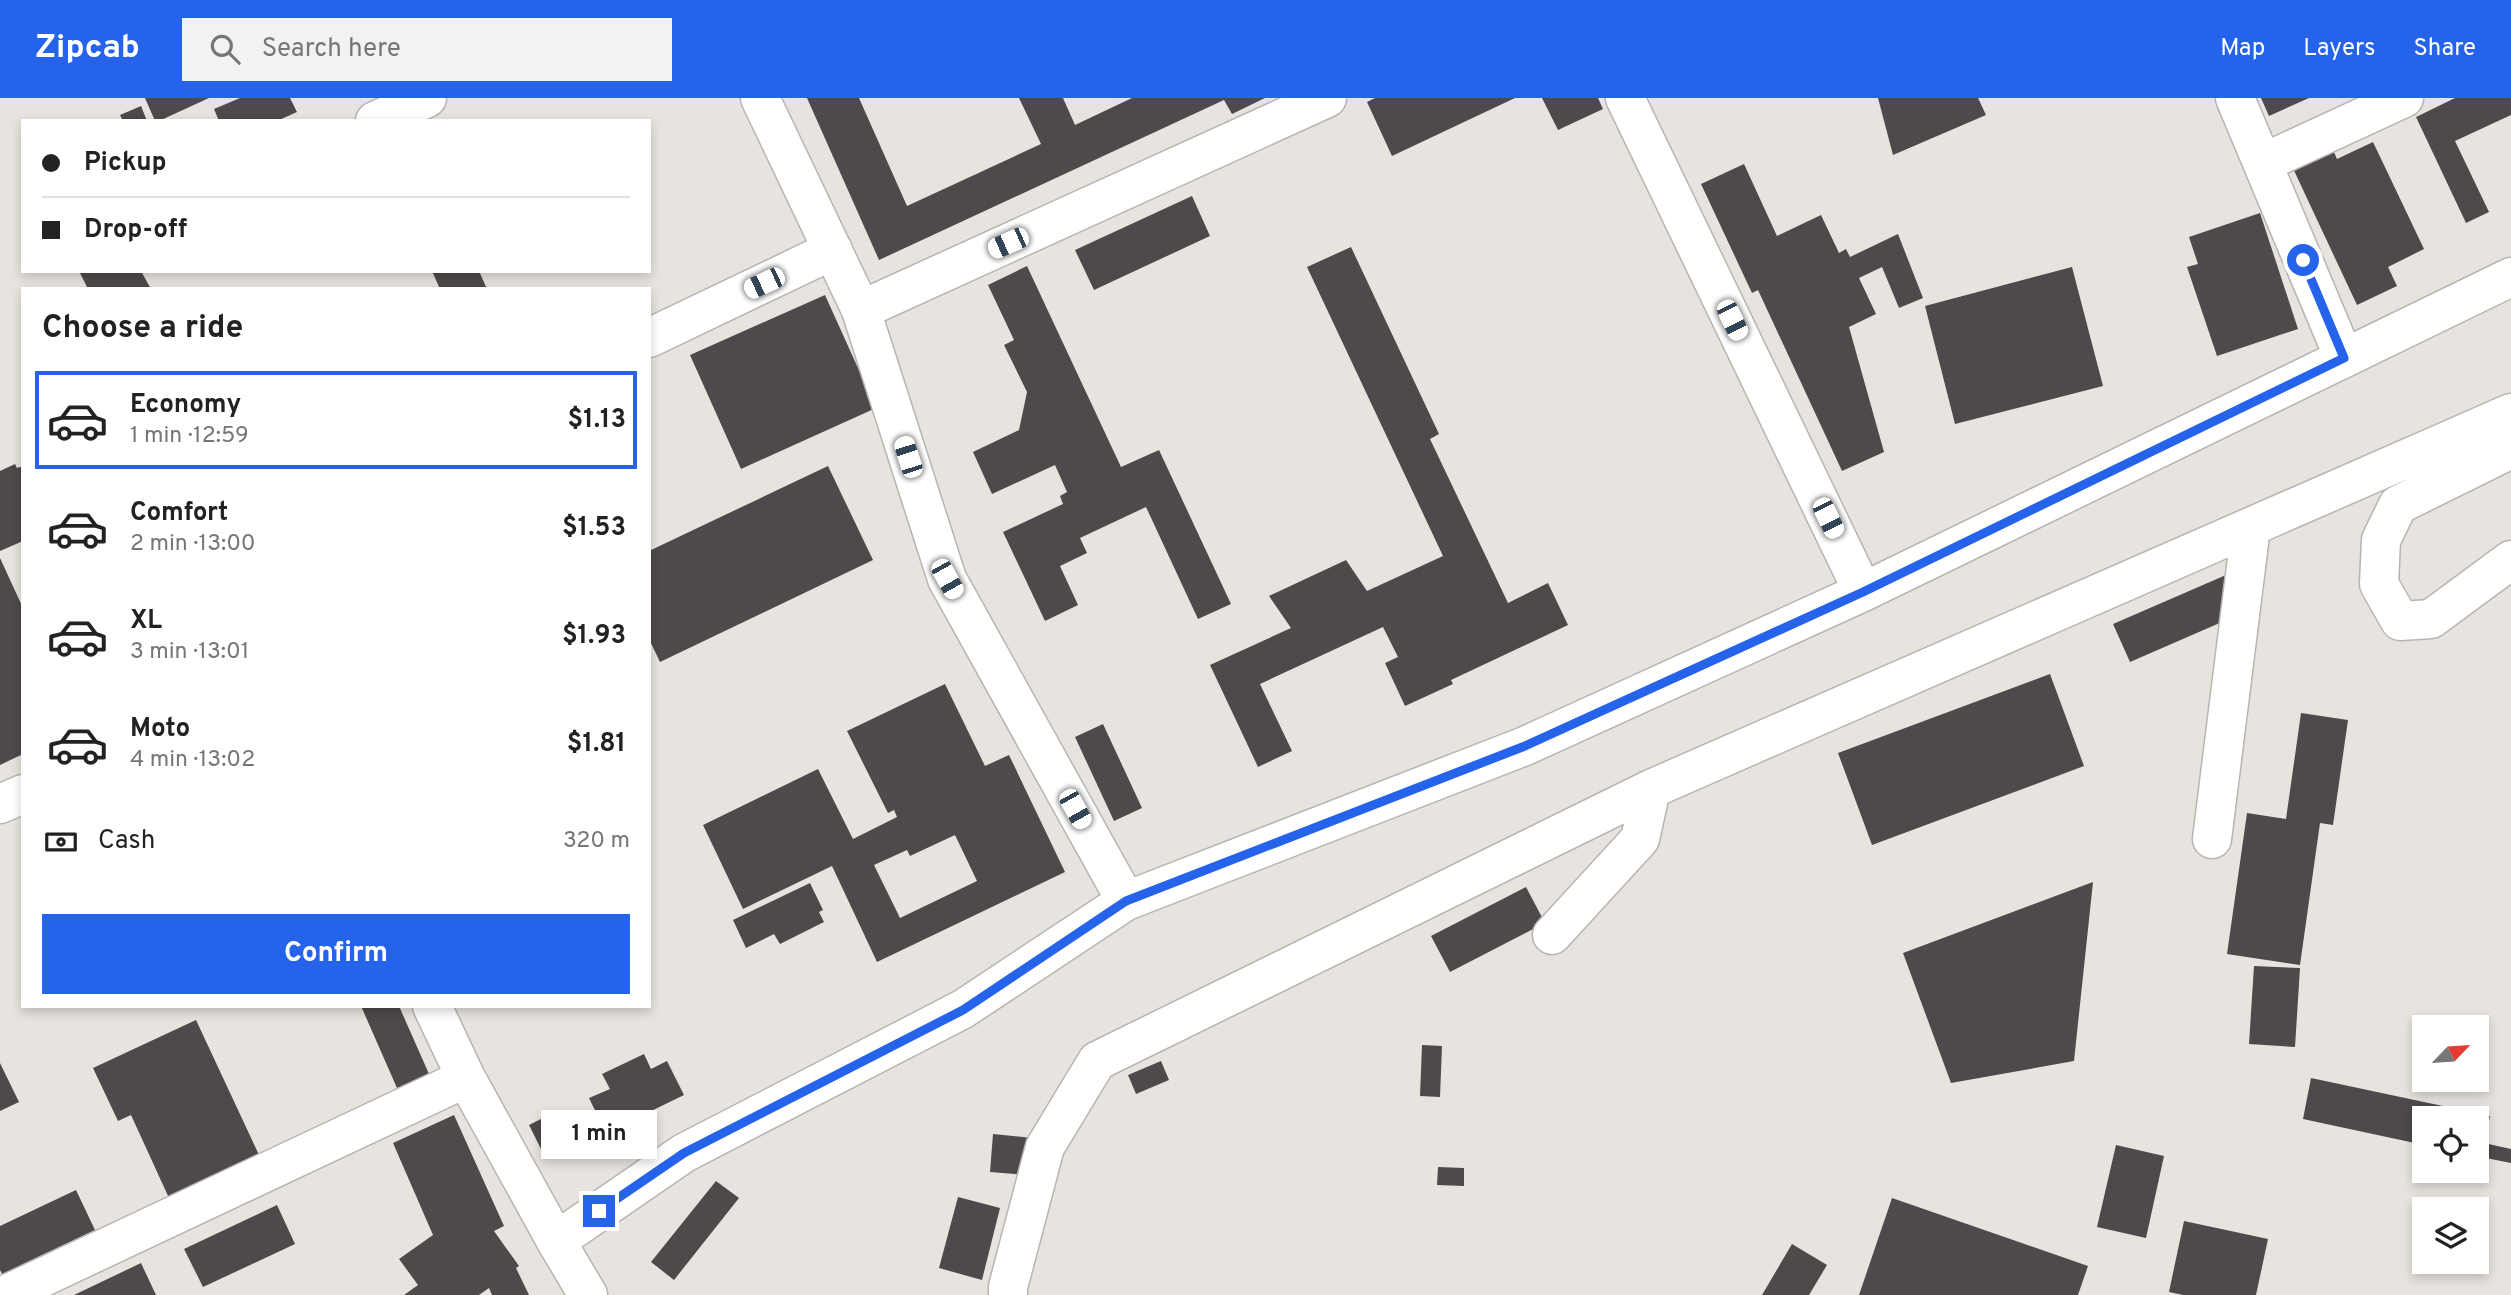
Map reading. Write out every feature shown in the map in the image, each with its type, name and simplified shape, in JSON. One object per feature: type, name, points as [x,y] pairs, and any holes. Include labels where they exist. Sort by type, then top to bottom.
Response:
[{"type":"street","points":[[380,119],[427,98]]},
{"type":"street","points":[[760,98],[860,310],[947,579],[1126,901]]},
{"type":"street","points":[[860,310],[1327,98]]},
{"type":"street","points":[[1625,98],[1863,592]]},
{"type":"street","points":[[2235,98],[2344,358]]},
{"type":"street","points":[[2263,163],[2404,98]]},
{"type":"street","points":[[651,337],[834,250]]},
{"type":"street","points":[[556,1241],[684,1153],[963,1010],[1126,901],[1525,746],[1863,592],[2511,278]]},
{"type":"street","points":[[1008,1295],[1045,1147],[1097,1061],[1651,789],[2511,412]]},
{"type":"street","points":[[2511,449],[2398,505],[2381,540],[2379,584],[2400,621],[2431,619],[2511,560]]},
{"type":"street","points":[[2212,839],[2250,527]]},
{"type":"street","points":[[1552,935],[1640,839],[1651,789]]},
{"type":"street","points":[[0,804],[21,795]]},
{"type":"street","points":[[433,1008],[467,1078],[588,1295]]},
{"type":"street","points":[[5,1295],[467,1078]]},
{"type":"building","points":[[145,98],[209,98],[163,119],[154,119]]},
{"type":"building","points":[[240,98],[290,98],[297,112],[281,119],[218,119],[214,109]]},
{"type":"building","points":[[807,98],[859,98],[907,206],[1041,144],[1019,98],[1063,98],[1075,125],[1132,98],[1265,98],[1232,114],[1224,100],[879,260]]},
{"type":"building","points":[[1375,98],[1515,98],[1392,156],[1367,102]]},
{"type":"building","points":[[1542,98],[1598,98],[1603,109],[1558,130]]},
{"type":"building","points":[[1878,98],[1978,98],[1986,115],[1893,155]]},
{"type":"building","points":[[2261,98],[2309,98],[2269,116]]},
{"type":"building","points":[[2455,98],[2511,98],[2511,115],[2455,141],[2489,212],[2466,223],[2416,117]]},
{"type":"building","points":[[141,106],[146,119],[122,119],[120,115]]},
{"type":"building","points":[[2373,142],[2424,249],[2388,267],[2397,286],[2357,305],[2290,162],[2330,143],[2337,159]]},
{"type":"building","points":[[1744,164],[1777,236],[1821,215],[1839,253],[1846,249],[1850,257],[1898,234],[1923,298],[1899,308],[1882,267],[1859,278],[1876,314],[1849,327],[1884,452],[1842,471],[1758,290],[1752,293],[1701,184]]},
{"type":"building","points":[[1192,196],[1210,236],[1094,290],[1075,250]]},
{"type":"building","points":[[2260,213],[2298,329],[2217,356],[2187,267],[2198,264],[2189,237]]},
{"type":"building","points":[[1351,247],[1439,434],[1430,439],[1508,603],[1548,583],[1568,625],[1451,680],[1453,684],[1405,706],[1385,663],[1398,657],[1383,627],[1260,684],[1292,751],[1258,767],[1210,665],[1291,628],[1269,596],[1346,560],[1367,591],[1443,556],[1307,267]]},
{"type":"building","points":[[1027,266],[1121,467],[1159,450],[1231,604],[1198,619],[1146,507],[1080,538],[1087,553],[1060,566],[1078,605],[1045,621],[1003,532],[1063,504],[1060,496],[1067,492],[1055,465],[992,494],[973,452],[1019,430],[1027,392],[1004,345],[1014,340],[988,285]]},
{"type":"building","points":[[2072,267],[2103,386],[1955,424],[1925,306]]},
{"type":"building","points":[[80,273],[142,273],[150,287],[87,287]]},
{"type":"building","points":[[433,273],[480,273],[486,287],[439,287]]},
{"type":"building","points":[[825,295],[876,408],[741,469],[690,355]]},
{"type":"building","points":[[15,464],[17,468],[21,467],[21,542],[0,551],[0,471]]},
{"type":"building","points":[[828,466],[873,560],[660,662],[651,643],[651,550]]},
{"type":"building","points":[[0,558],[21,604],[21,755],[0,765]]},
{"type":"building","points":[[2226,575],[2222,622],[2130,662],[2113,624]]},
{"type":"building","points":[[2050,674],[2084,766],[1872,845],[1838,753]]},
{"type":"building","points":[[945,684],[985,766],[1009,755],[1065,872],[877,962],[832,866],[743,909],[703,825],[818,769],[853,839],[897,817],[894,810],[888,813],[847,731]],"holes":[[[955,835],[977,881],[900,918],[874,865],[907,850],[910,856]]]},
{"type":"building","points":[[2301,713],[2348,720],[2333,825],[2320,823],[2300,965],[2227,954],[2247,813],[2286,819]]},
{"type":"building","points":[[1103,724],[1142,808],[1114,821],[1075,737]]},
{"type":"building","points":[[2093,882],[2074,1061],[1951,1083],[1903,953]]},
{"type":"building","points":[[810,883],[823,910],[819,912],[824,922],[780,944],[774,934],[746,948],[733,920]]},
{"type":"building","points":[[1526,887],[1545,923],[1450,972],[1431,936]]},
{"type":"building","points":[[2254,966],[2300,968],[2295,1047],[2249,1044]]},
{"type":"building","points":[[362,1008],[400,1008],[429,1074],[397,1088]]},
{"type":"building","points":[[196,1020],[259,1155],[169,1198],[131,1115],[118,1121],[93,1068]]},
{"type":"building","points":[[1422,1045],[1442,1046],[1440,1097],[1420,1096]]},
{"type":"building","points":[[644,1054],[651,1069],[667,1061],[684,1095],[606,1133],[589,1098],[610,1089],[602,1074]]},
{"type":"building","points":[[1161,1061],[1169,1080],[1136,1094],[1128,1075]]},
{"type":"building","points":[[0,1063],[19,1102],[0,1111]]},
{"type":"building","points":[[2311,1078],[2443,1106],[2412,1106],[2412,1142],[2303,1119]]},
{"type":"building","points":[[454,1115],[504,1226],[494,1231],[519,1266],[516,1268],[529,1295],[492,1295],[489,1288],[479,1295],[404,1295],[418,1285],[399,1259],[433,1235],[393,1143]]},
{"type":"building","points":[[549,1115],[565,1147],[545,1157],[529,1125]]},
{"type":"building","points":[[993,1134],[1032,1138],[1029,1175],[990,1172]]},
{"type":"building","points":[[2489,1144],[2511,1149],[2511,1163],[2489,1159]]},
{"type":"building","points":[[2116,1145],[2164,1156],[2146,1238],[2097,1227]]},
{"type":"building","points":[[1438,1167],[1464,1168],[1464,1186],[1437,1185]]},
{"type":"building","points":[[716,1181],[739,1198],[674,1280],[651,1262]]},
{"type":"building","points":[[76,1190],[95,1230],[2,1274],[0,1226]]},
{"type":"building","points":[[958,1197],[1000,1208],[982,1280],[939,1268]]},
{"type":"building","points":[[1892,1198],[2088,1266],[2078,1295],[1859,1295]]},
{"type":"building","points":[[277,1205],[295,1244],[203,1287],[184,1249]]},
{"type":"building","points":[[2184,1221],[2268,1239],[2256,1295],[2183,1295],[2169,1292]]},
{"type":"building","points":[[1792,1244],[1827,1265],[1809,1295],[1762,1295]]},
{"type":"building","points":[[141,1263],[156,1295],[74,1295]]},
{"type":"route","points":[[599,1211],[684,1153],[963,1010],[1126,901],[1525,746],[1863,592],[2344,358],[2303,260]]}]
